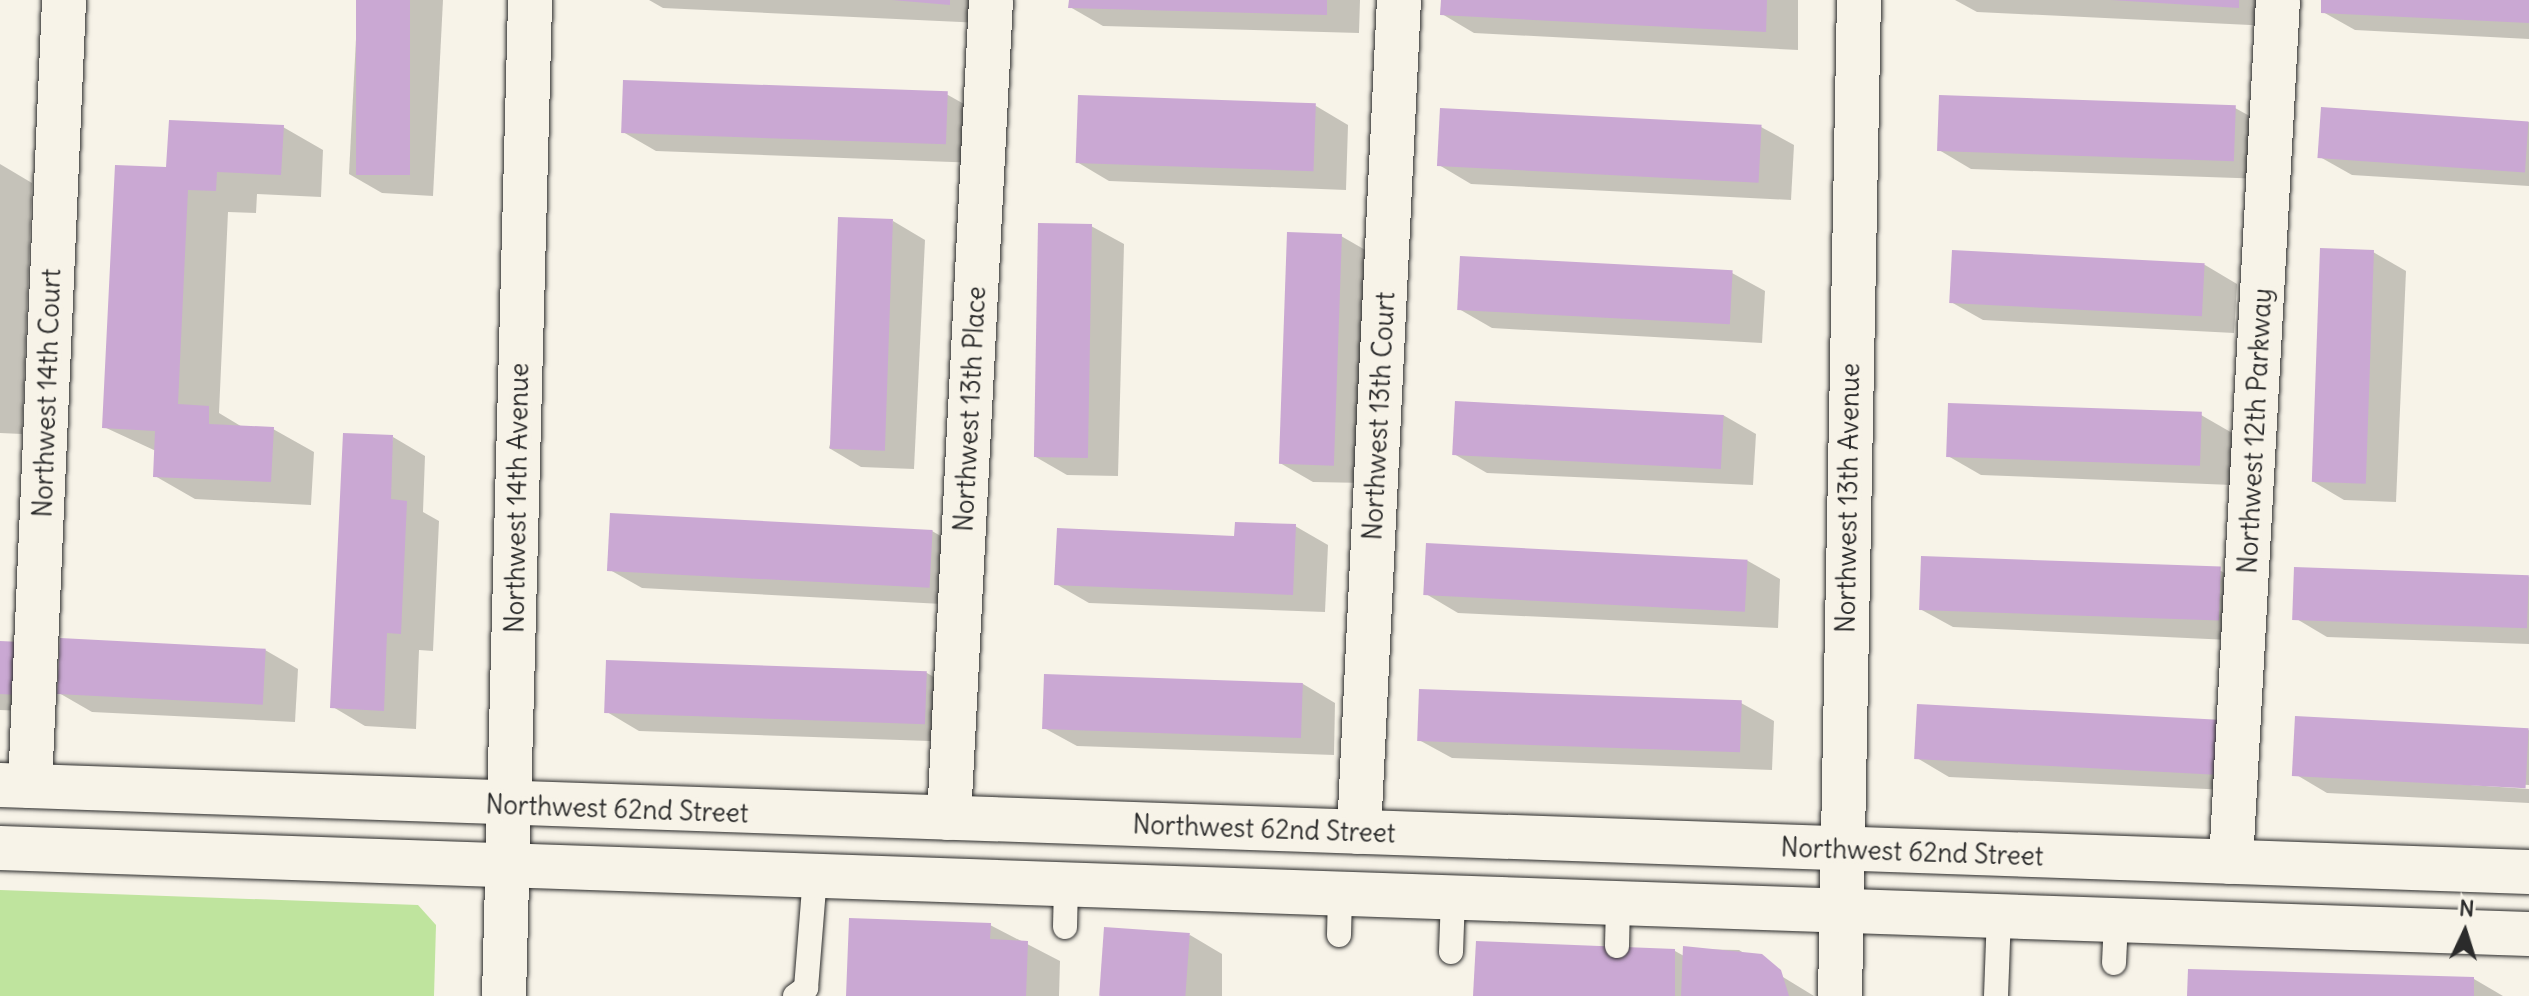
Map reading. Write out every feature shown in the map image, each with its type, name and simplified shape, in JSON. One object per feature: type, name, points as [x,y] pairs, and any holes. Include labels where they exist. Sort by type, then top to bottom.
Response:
[{"type":"street","name":"Northwest 14th Court","points":[[15,786],[64,0]]},
{"type":"street","name":"Northwest 14th Avenue","points":[[504,996],[530,0]]},
{"type":"street","name":"Northwest 13th Place","points":[[949,818],[991,0]]},
{"type":"street","name":"Northwest 13th Court","points":[[1359,832],[1399,0]]},
{"type":"street","name":"Northwest 13th Avenue","points":[[1840,996],[1840,850],[1859,0]]},
{"type":"street","name":"Northwest 12th Parkway","points":[[2231,862],[2278,0]]},
{"type":"street","name":"Northwest 62nd Street","points":[[15,786],[509,807],[949,818],[2529,872]]},
{"type":"street","points":[[0,848],[1066,885],[1339,915],[1453,898],[2529,934]]},
{"type":"lane","points":[[795,996],[806,988],[815,876]]},
{"type":"lane","points":[[1065,927],[1066,885]]},
{"type":"lane","points":[[1451,952],[1453,898]]},
{"type":"lane","points":[[1617,946],[1618,904]]},
{"type":"lane","points":[[1996,996],[1999,916]]},
{"type":"lane","points":[[2114,963],[2116,920]]},
{"type":"green space","points":[[0,890],[418,905],[436,925],[434,996],[0,996]]},
{"type":"building","points":[[356,0],[410,0],[410,175],[356,175]]},
{"type":"building","points":[[892,0],[950,0],[950,5]]},
{"type":"building","points":[[1069,0],[1327,0],[1327,15],[1068,8]]},
{"type":"building","points":[[1441,0],[1767,0],[1766,32],[1440,15]]},
{"type":"building","points":[[2111,0],[2239,0],[2239,8]]},
{"type":"building","points":[[2321,0],[2529,0],[2529,23],[2321,13]]},
{"type":"building","points":[[623,80],[948,91],[946,144],[621,133]]},
{"type":"building","points":[[1078,95],[1316,103],[1313,171],[1076,163]]},
{"type":"building","points":[[1939,95],[2236,105],[2234,161],[1937,151]]},
{"type":"building","points":[[2321,107],[2528,122],[2525,172],[2317,158]]},
{"type":"building","points":[[1440,108],[1762,125],[1759,183],[1437,166]]},
{"type":"building","points":[[169,120],[284,125],[281,175],[217,172],[216,191],[188,190],[178,404],[209,406],[209,424],[274,427],[271,482],[153,477],[155,431],[102,428],[115,165],[166,167]]},
{"type":"building","points":[[838,217],[893,219],[885,451],[830,449]]},
{"type":"building","points":[[1038,223],[1092,224],[1088,458],[1034,457]]},
{"type":"building","points":[[1287,232],[1342,234],[1334,466],[1279,464]]},
{"type":"building","points":[[2320,248],[2374,250],[2366,484],[2312,482]]},
{"type":"building","points":[[1952,250],[2205,263],[2202,316],[1949,303]]},
{"type":"building","points":[[1460,256],[1733,270],[1730,324],[1457,310]]},
{"type":"building","points":[[1455,401],[1724,415],[1721,469],[1452,455]]},
{"type":"building","points":[[1948,403],[2202,412],[2200,466],[1946,457]]},
{"type":"building","points":[[343,433],[393,435],[391,499],[407,501],[401,634],[387,633],[384,711],[330,708]]},
{"type":"building","points":[[610,513],[933,530],[930,588],[607,571]]},
{"type":"building","points":[[1235,522],[1296,524],[1293,595],[1054,585],[1057,528],[1234,536]]},
{"type":"building","points":[[1426,543],[1748,560],[1745,612],[1423,595]]},
{"type":"building","points":[[1921,556],[2221,566],[2219,620],[1919,610]]},
{"type":"building","points":[[2294,567],[2529,575],[2527,628],[2292,620]]},
{"type":"building","points":[[60,638],[266,649],[263,705],[57,694]]},
{"type":"building","points":[[0,641],[21,642],[18,695],[0,694]]},
{"type":"building","points":[[606,660],[927,671],[925,724],[604,713]]},
{"type":"building","points":[[1044,674],[1303,683],[1301,738],[1042,729]]},
{"type":"building","points":[[1419,689],[1742,700],[1740,752],[1417,741]]},
{"type":"building","points":[[1917,704],[2219,720],[2216,775],[1914,759]]},
{"type":"building","points":[[2295,716],[2529,728],[2526,788],[2292,776]]},
{"type":"building","points":[[849,918],[991,923],[990,939],[1028,941],[1026,996],[846,996]]},
{"type":"building","points":[[1104,927],[1190,933],[1185,996],[1099,996]]},
{"type":"building","points":[[1476,941],[1675,949],[1675,996],[1473,996]]},
{"type":"building","points":[[1683,946],[1762,954],[1781,970],[1789,996],[1681,996]]},
{"type":"building","points":[[2188,969],[2474,977],[2474,996],[2187,996]]}]
